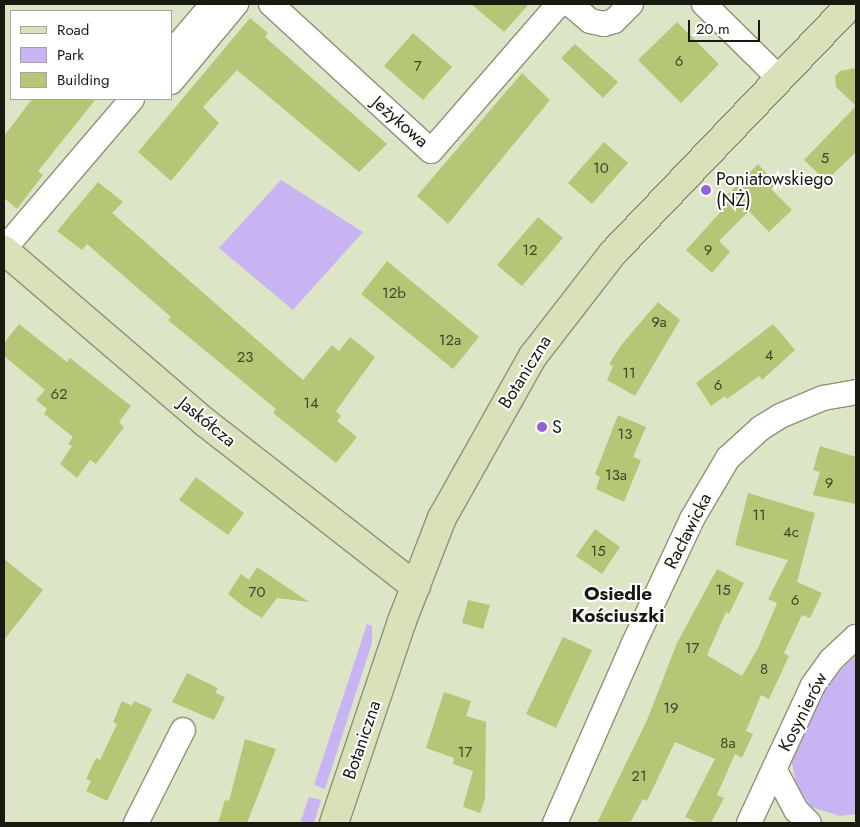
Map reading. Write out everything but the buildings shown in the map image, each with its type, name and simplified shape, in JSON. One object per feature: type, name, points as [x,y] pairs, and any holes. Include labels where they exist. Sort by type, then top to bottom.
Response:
[{"type":"main road","name":"Botaniczna","points":[[334,823],[442,518],[533,356],[612,254],[778,77],[851,4]]},
{"type":"main road","name":"Jaskółcza","points":[[4,250],[206,423],[416,587]]},
{"type":"street","points":[[172,52],[213,4]]},
{"type":"street","points":[[172,81],[236,4]]},
{"type":"street","name":"Jeżykowa","points":[[271,4],[431,151],[559,4]]},
{"type":"street","points":[[570,4],[590,21],[604,24],[614,21],[630,4]]},
{"type":"street","points":[[704,4],[778,77]]},
{"type":"street","points":[[4,250],[131,100]]},
{"type":"street","points":[[109,125],[150,100]]},
{"type":"street","name":"Racławicka","points":[[555,823],[633,645],[692,520],[728,458],[761,428],[780,416],[823,398],[856,392]]},
{"type":"street","name":"Kosynierów","points":[[749,823],[813,685],[831,660],[856,637]]},
{"type":"street","points":[[136,823],[183,730]]},
{"type":"street","name":"Kosynierów","points":[[774,769],[792,804],[808,823]]},
{"type":"green space","points":[[281,180],[363,232],[293,310],[219,248]]},
{"type":"green space","points":[[367,624],[372,626],[372,643],[325,789],[314,785]]},
{"type":"green space","points":[[856,655],[856,814],[840,816],[811,807],[796,784],[791,758],[809,717],[831,680]]},
{"type":"green space","points":[[309,797],[321,800],[314,823],[300,823]]},
{"type":"place","name":"Poniatowskiego (NŻ)","points":[[706,190]]},
{"type":"place","name":"S","points":[[542,427]]},
{"type":"district","name":"Osiedle Kościuszki","points":[[618,605]]}]
